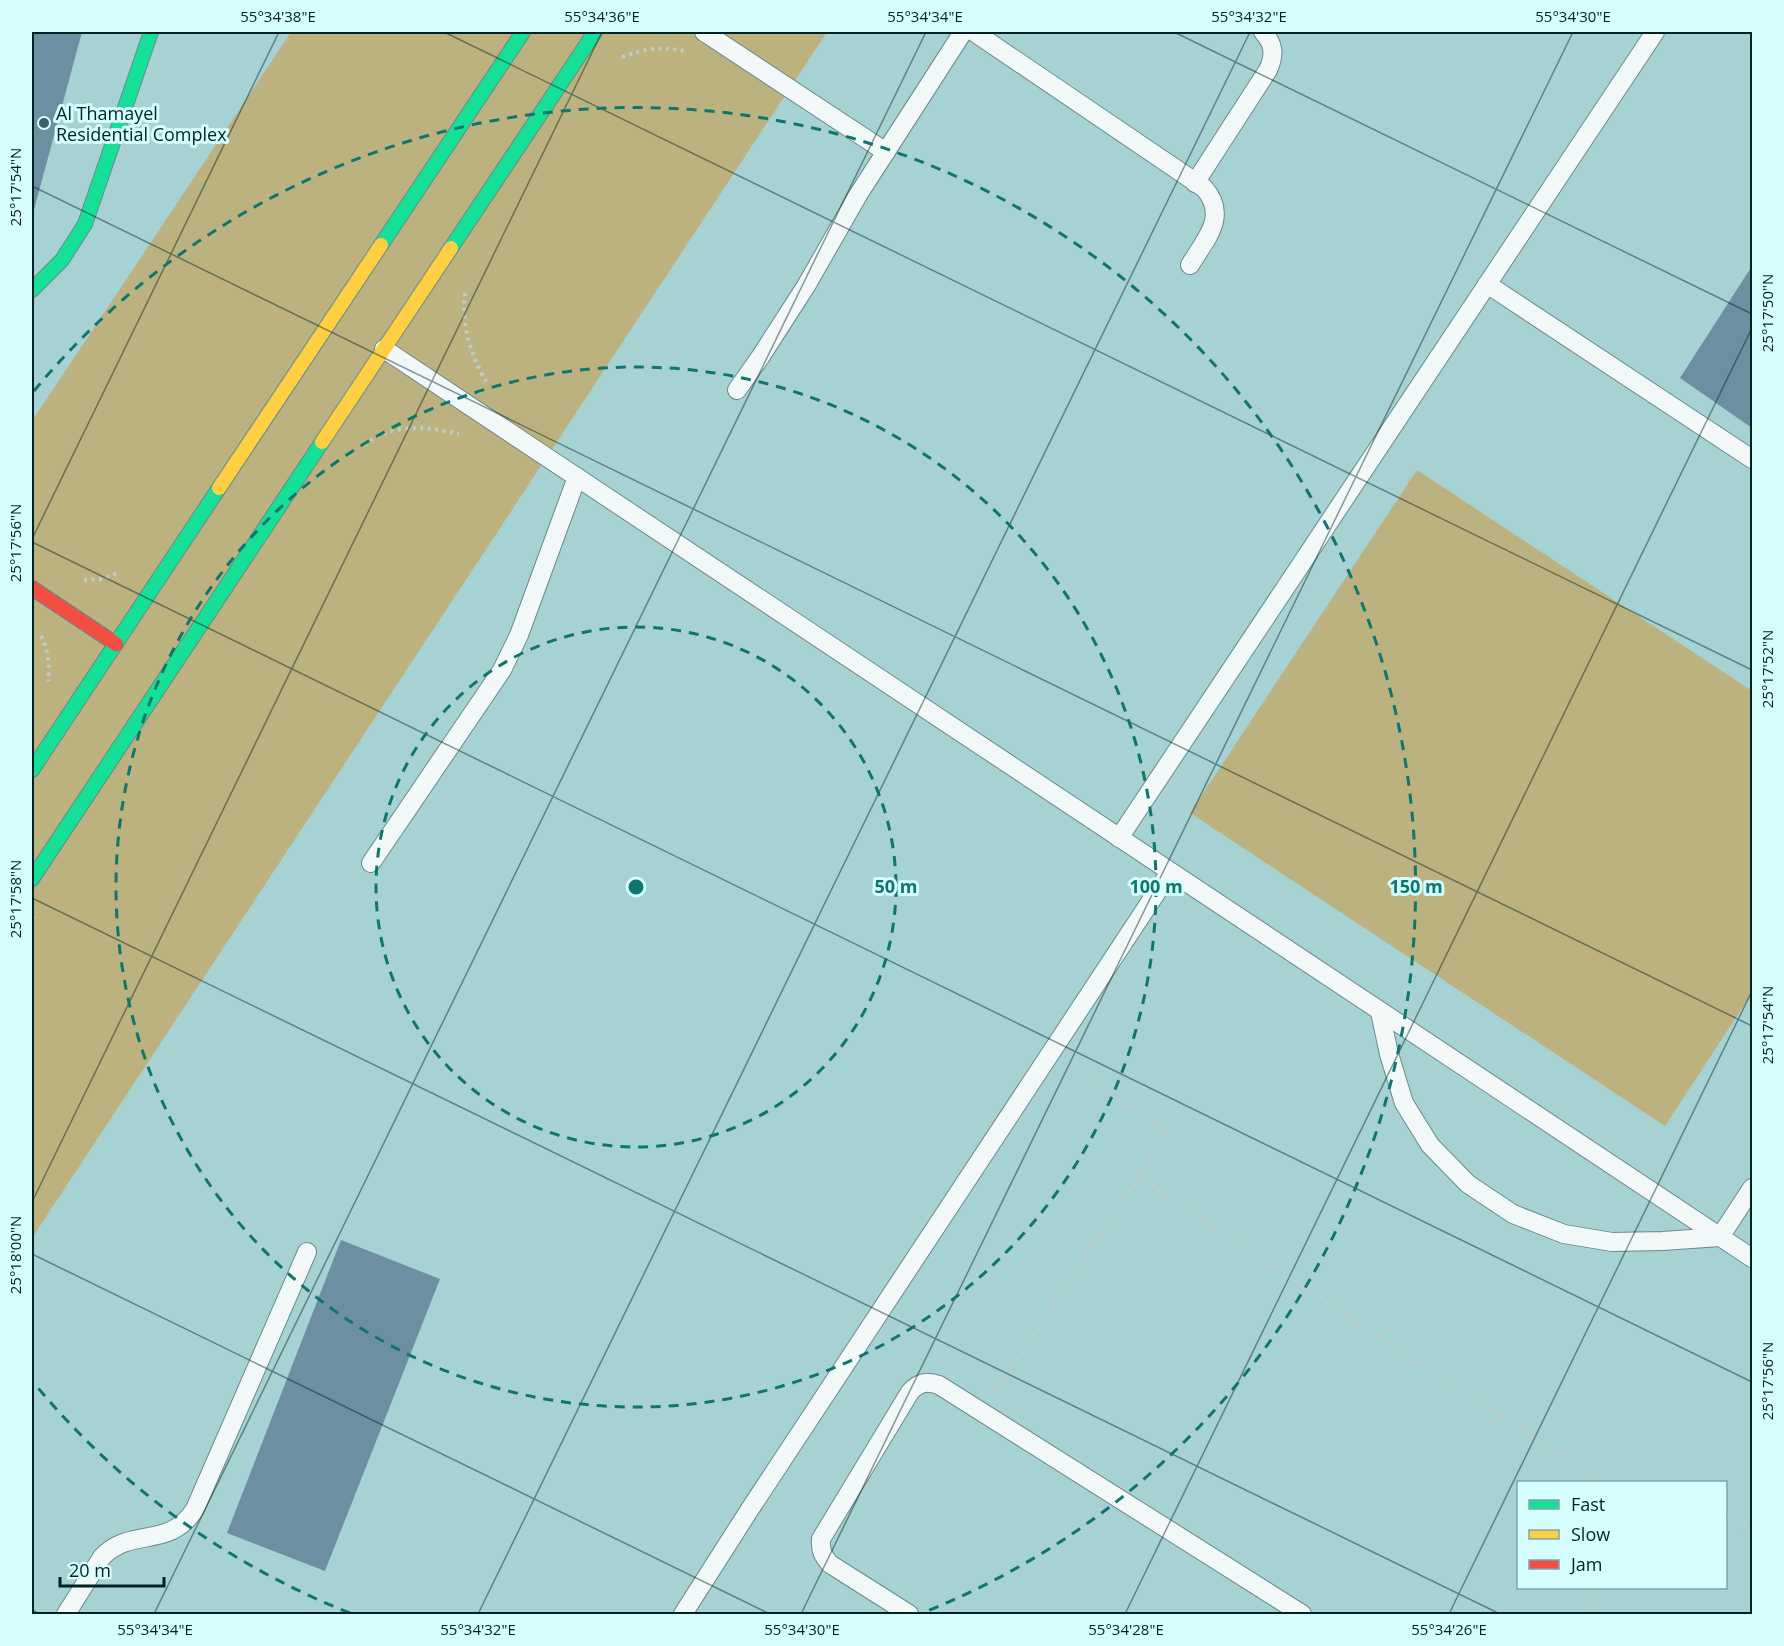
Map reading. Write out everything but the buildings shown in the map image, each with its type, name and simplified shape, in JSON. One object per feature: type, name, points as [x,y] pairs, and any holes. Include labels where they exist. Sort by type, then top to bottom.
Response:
[{"type":"street","points":[[32,290],[60,263],[74,245],[85,224],[151,32]]},
{"type":"street","points":[[32,770],[523,32]]},
{"type":"street","points":[[32,879],[595,32]]},
{"type":"street","points":[[32,588],[116,644]]},
{"type":"lane","points":[[737,390],[806,286],[852,204],[963,32]]},
{"type":"lane","points":[[974,32],[1204,188],[1212,196],[1216,207],[1215,219],[1190,265]]},
{"type":"lane","points":[[1196,183],[1273,60],[1274,49],[1270,39],[1263,32]]},
{"type":"lane","points":[[1119,838],[1655,32]]},
{"type":"lane","points":[[707,34],[886,152]]},
{"type":"lane","points":[[1487,284],[1752,459]]},
{"type":"lane","points":[[384,349],[1752,1258]]},
{"type":"lane","points":[[371,863],[502,670],[519,635],[577,477]]},
{"type":"lane","points":[[682,1612],[1170,872]]},
{"type":"lane","points":[[1380,1012],[1389,1054],[1404,1103],[1430,1145],[1468,1184],[1513,1214],[1564,1234],[1612,1242],[1663,1241],[1720,1236]]},
{"type":"lane","points":[[1720,1236],[1752,1188]]},
{"type":"lane","points":[[66,1614],[108,1551],[123,1542],[170,1532],[185,1523],[195,1509],[307,1252]]},
{"type":"lane","points":[[909,1614],[830,1564],[823,1557],[820,1539],[910,1392],[915,1386],[928,1382],[939,1385],[1302,1614]]},
{"type":"path","points":[[619,57],[644,49],[671,48],[698,53],[707,34]]},
{"type":"path","points":[[356,451],[370,440],[403,428],[435,428],[469,436],[480,413],[493,394],[476,365],[466,333],[465,289]]},
{"type":"path","points":[[40,634],[50,668],[48,691]]},
{"type":"path","points":[[32,920],[38,910]]},
{"type":"path","points":[[982,1412],[1168,1133],[1050,1054]]},
{"type":"path","points":[[1139,1177],[1598,1481]]},
{"type":"path","points":[[1727,1515],[1752,1531]]},
{"type":"path","points":[[1586,1614],[1602,1589]]},
{"type":"shaded area","points":[[291,32],[827,32],[32,1238],[32,421]]},
{"type":"shaded area","points":[[1417,470],[1752,691],[1752,993],[1665,1126],[1190,813]]},
{"type":"traffic: fast","points":[[32,290],[62,260],[85,224],[151,32]]},
{"type":"traffic: fast","points":[[381,245],[523,32]]},
{"type":"traffic: fast","points":[[451,248],[595,32]]},
{"type":"traffic: fast","points":[[32,879],[322,442]]},
{"type":"traffic: fast","points":[[32,770],[219,488]]},
{"type":"traffic: slow","points":[[219,488],[381,245]]},
{"type":"traffic: slow","points":[[322,442],[451,248]]},
{"type":"traffic: jam","points":[[32,588],[116,644]]},
{"type":"place","name":"Al Thamayel Residential Complex","points":[[44,123]]}]
